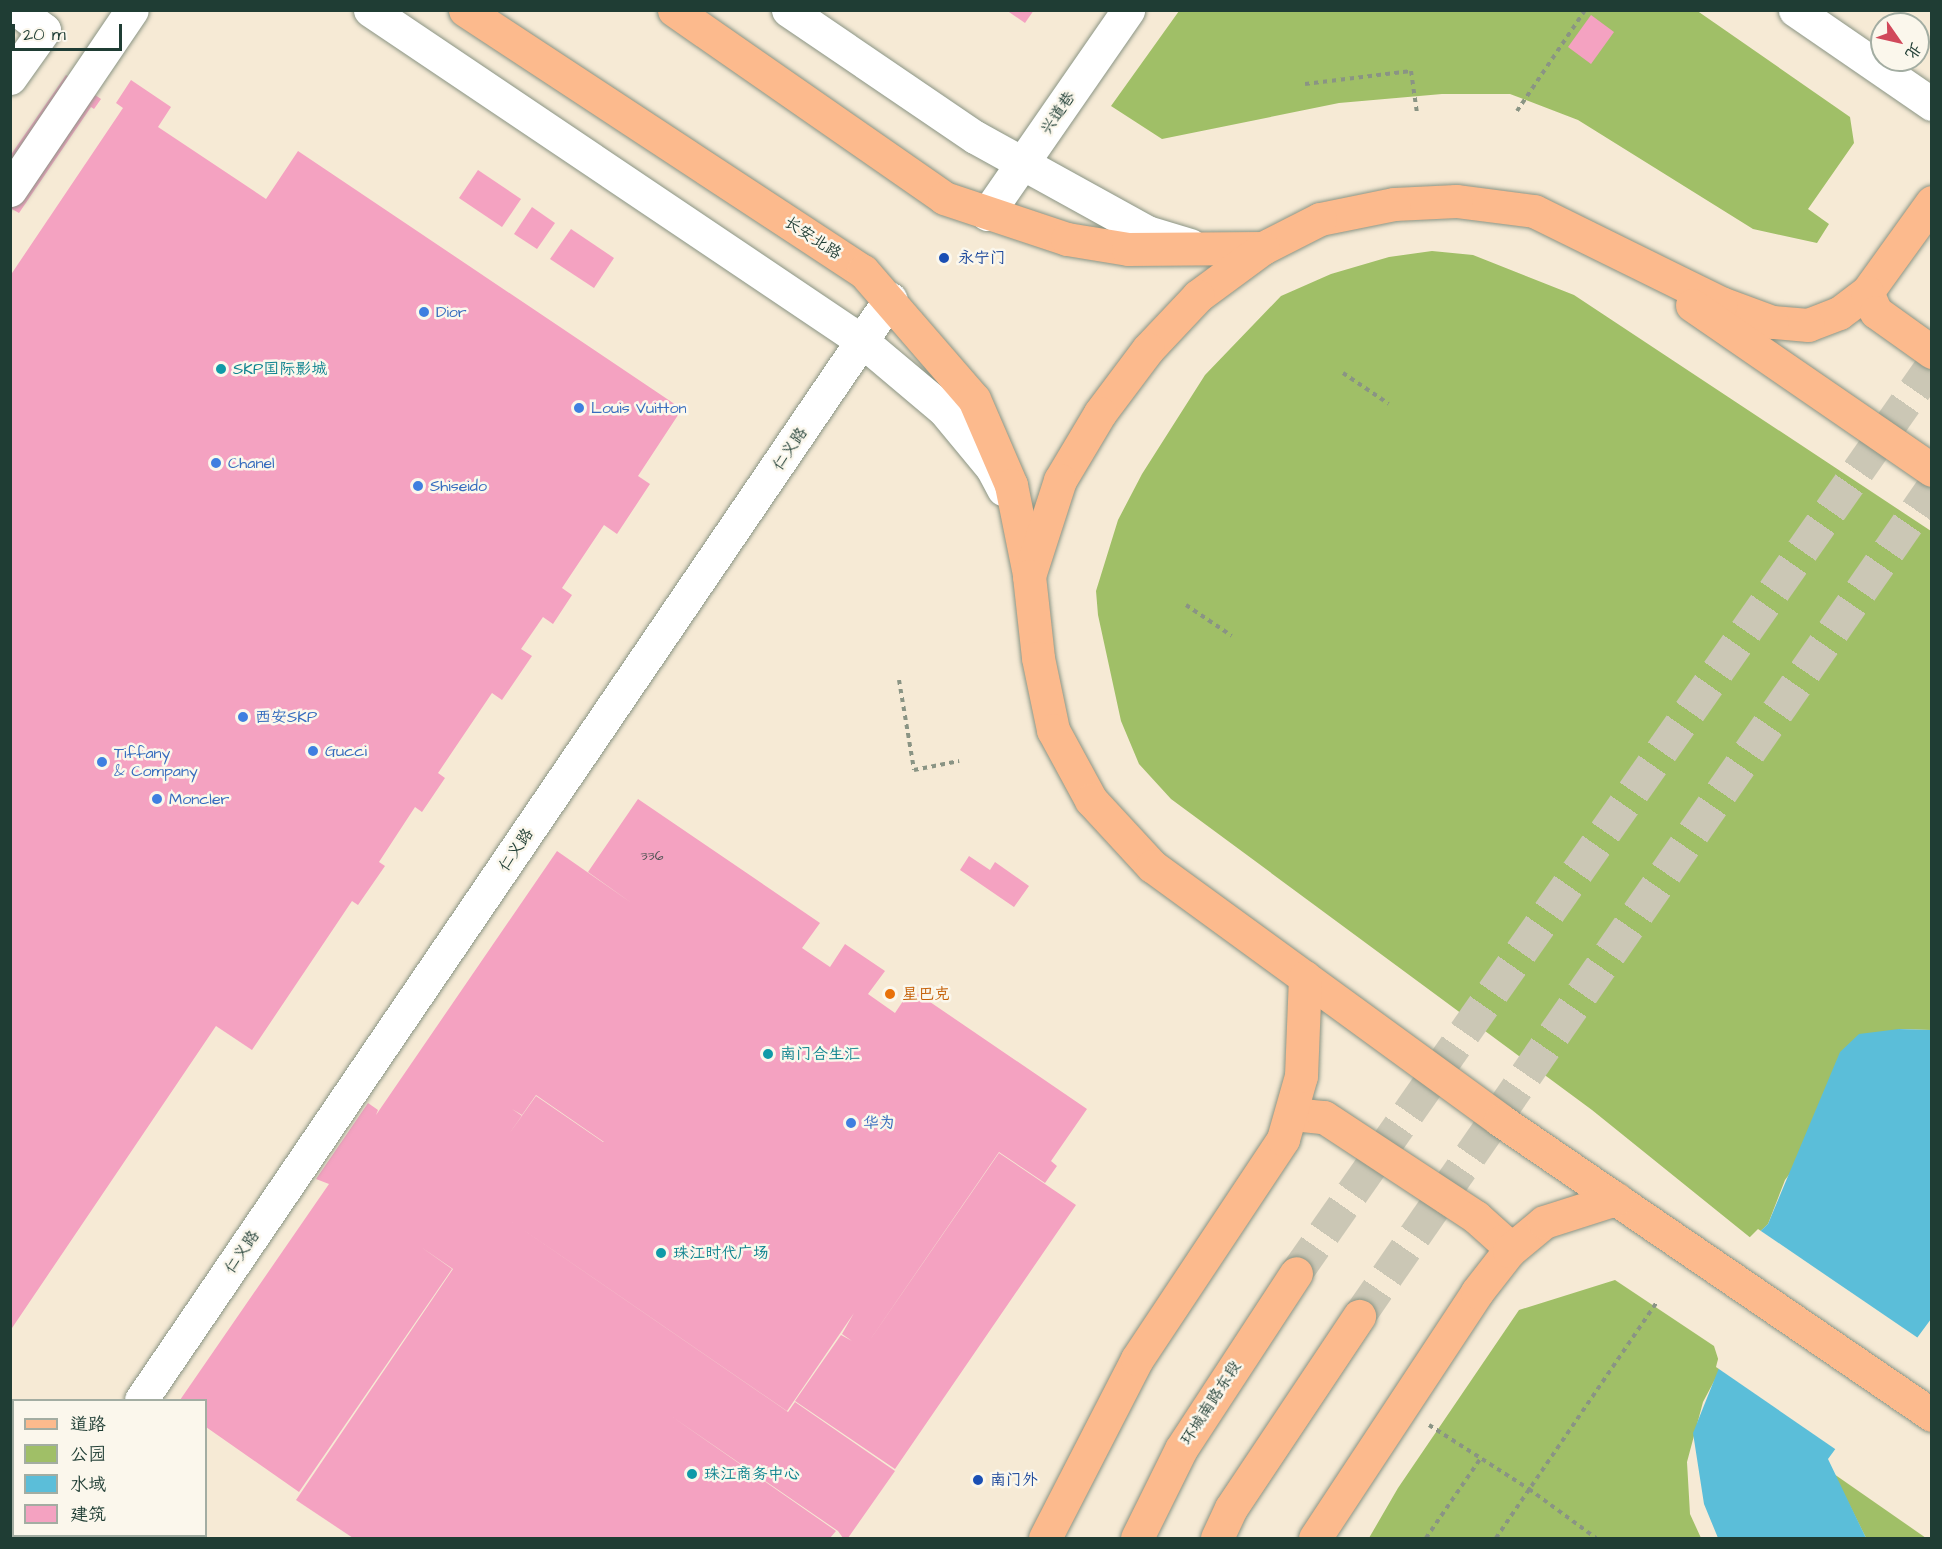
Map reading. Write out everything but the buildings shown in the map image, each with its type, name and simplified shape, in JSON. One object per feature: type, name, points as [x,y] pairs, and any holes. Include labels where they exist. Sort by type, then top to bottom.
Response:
[{"type":"main road","name":"长安北路","points":[[465,10],[863,271],[890,299],[974,399],[1011,485],[1029,576],[1038,658],[1053,730],[1091,800],[1152,866],[1616,1199],[1932,1415]]},
{"type":"main road","points":[[674,10],[944,198],[1067,239],[1128,249],[1263,248]]},
{"type":"main road","points":[[1029,576],[1060,480],[1100,413],[1148,349],[1198,296],[1263,248],[1320,219],[1394,204],[1456,201],[1534,211],[1621,256],[1721,303],[1772,322],[1808,325],[1839,313],[1867,292],[1932,202]]},
{"type":"main road","points":[[1621,256],[1932,470]]},
{"type":"main road","points":[[1867,292],[1876,312],[1932,352]]},
{"type":"main road","points":[[1045,1539],[1137,1359],[1259,1181],[1293,1114],[1301,1076],[1305,977]]},
{"type":"main road","points":[[1293,1114],[1324,1117],[1476,1217],[1509,1251]]},
{"type":"main road","points":[[1315,1539],[1477,1292],[1509,1251],[1544,1222],[1616,1199]]},
{"type":"main road","name":"环城南路东段","points":[[1137,1539],[1181,1449],[1296,1273]]},
{"type":"main road","points":[[1217,1539],[1231,1508],[1359,1317]]},
{"type":"street","points":[[10,78],[44,30],[16,10]]},
{"type":"street","points":[[10,190],[132,10]]},
{"type":"street","points":[[370,10],[862,341],[944,410],[993,468],[1018,521]]},
{"type":"street","points":[[788,10],[975,137],[1147,232],[1201,248]]},
{"type":"street","name":"兴道巷","points":[[987,214],[1128,10]]},
{"type":"street","points":[[1795,10],[1932,104]]},
{"type":"street","name":"仁义路","points":[[142,1399],[890,299]]},
{"type":"path","points":[[1517,111],[1586,10]]},
{"type":"path","points":[[1305,84],[1411,71],[1417,113]]},
{"type":"path","points":[[1343,373],[1389,404]]},
{"type":"path","points":[[1186,605],[1232,636]]},
{"type":"path","points":[[899,680],[914,770],[959,761]]},
{"type":"path","points":[[1496,1539],[1657,1302]]},
{"type":"path","points":[[1418,1418],[1529,1489],[1596,1539]]},
{"type":"path","points":[[1426,1539],[1480,1459]]},
{"type":"green space","points":[[1696,10],[1850,117],[1854,143],[1808,209],[1829,224],[1817,243],[1753,229],[1578,120],[1510,94],[1442,94],[1339,103],[1162,139],[1111,106],[1179,11]]},
{"type":"green space","points":[[1432,251],[1473,255],[1574,295],[1931,531],[1931,1030],[1899,1029],[1785,1180],[1768,1224],[1752,1239],[1592,1110],[1171,799],[1139,764],[1121,721],[1098,615],[1096,591],[1118,520],[1142,474],[1205,375],[1281,296],[1331,274],[1389,257]]},
{"type":"green space","points":[[1615,1280],[1714,1346],[1721,1368],[1703,1402],[1687,1462],[1690,1514],[1701,1538],[1369,1538],[1398,1488],[1519,1310]]},
{"type":"green space","points":[[1834,1474],[1926,1538],[1866,1538]]},
{"type":"water","points":[[1899,1029],[1931,1030],[1931,1319],[1828,1459],[1866,1538],[1718,1538],[1704,1504],[1693,1433],[1719,1368],[1752,1239],[1768,1224],[1840,1052],[1859,1034]]},
{"type":"pier","points":[[1758,1229],[1921,1340],[1838,1451],[1716,1367],[1749,1238]]},
{"type":"tunnel","points":[[1296,1273],[1932,365]]},
{"type":"tunnel","points":[[1359,1316],[1932,488]]},
{"type":"place","name":"永宁门","points":[[944,258]]},
{"type":"place","name":"Dior","points":[[424,312]]},
{"type":"place","name":"SKP国际影城","points":[[221,369]]},
{"type":"place","name":"Louis Vuitton","points":[[579,408]]},
{"type":"place","name":"Chanel","points":[[216,463]]},
{"type":"place","name":"Shiseido","points":[[418,486]]},
{"type":"place","name":"西安SKP","points":[[243,717]]},
{"type":"place","name":"Gucci","points":[[313,751]]},
{"type":"place","name":"Tiffany & Company","points":[[102,762]]},
{"type":"place","name":"Moncler","points":[[157,799]]},
{"type":"place","name":"星巴克","points":[[890,994]]},
{"type":"place","name":"南门合生汇","points":[[768,1054]]},
{"type":"place","name":"华为","points":[[851,1123]]},
{"type":"place","name":"珠江时代广场","points":[[661,1253]]},
{"type":"place","name":"珠江商务中心","points":[[692,1474]]},
{"type":"place","name":"南门外","points":[[978,1480]]}]
